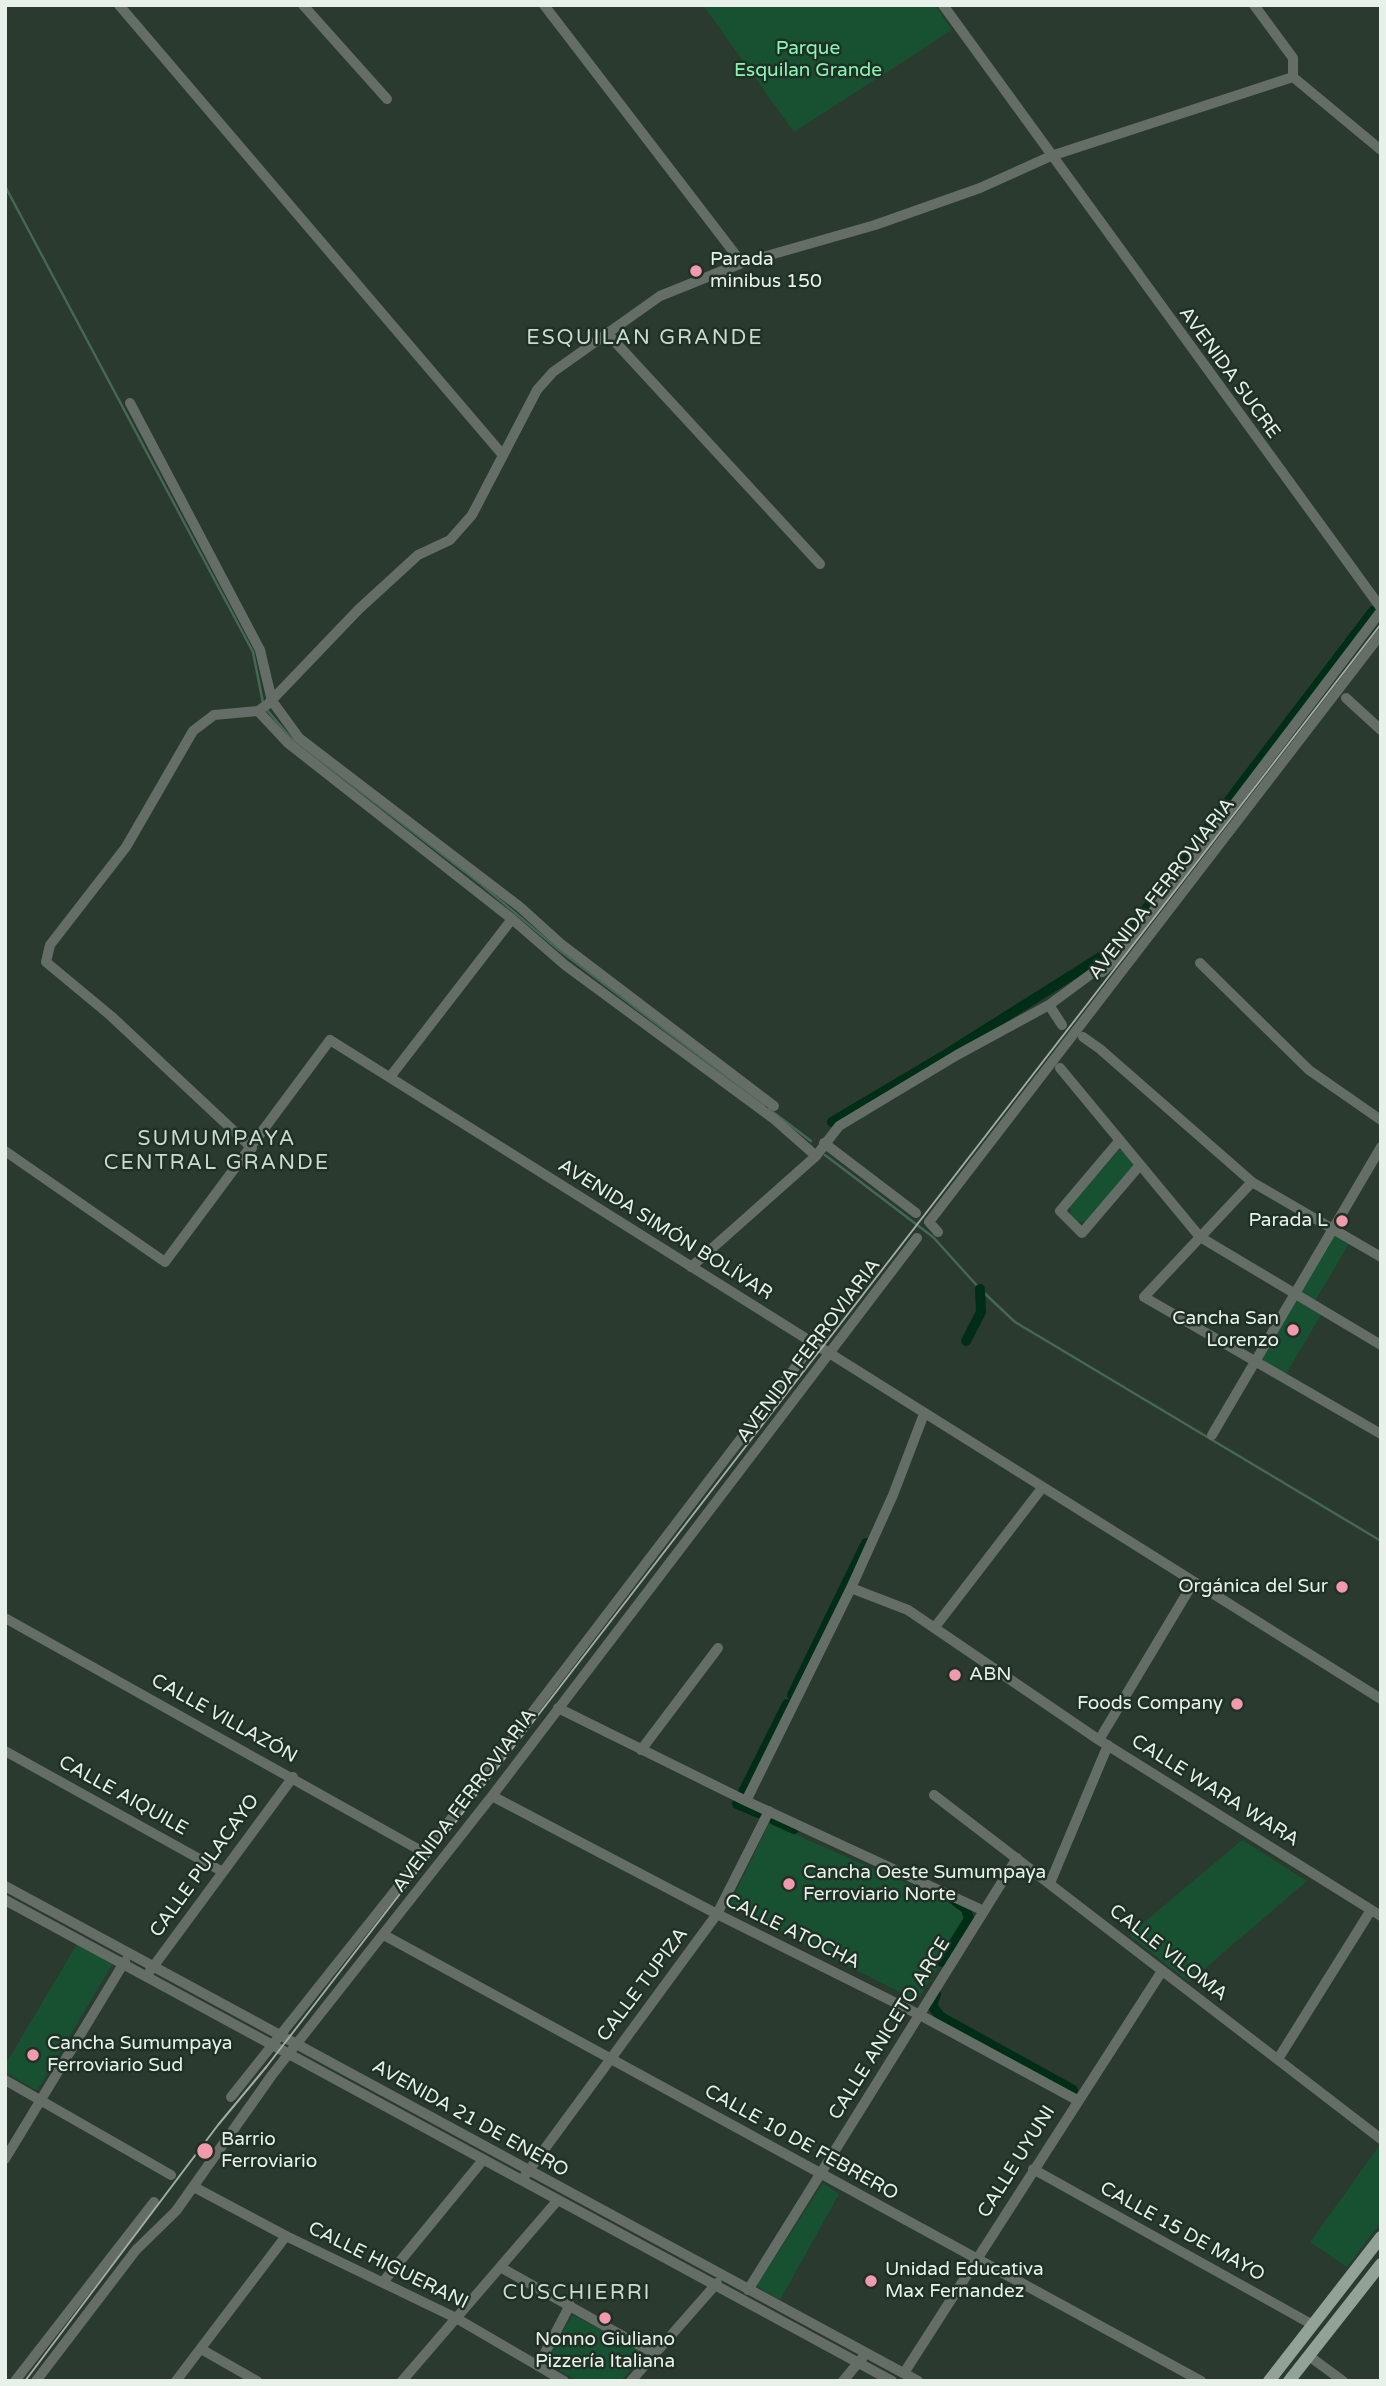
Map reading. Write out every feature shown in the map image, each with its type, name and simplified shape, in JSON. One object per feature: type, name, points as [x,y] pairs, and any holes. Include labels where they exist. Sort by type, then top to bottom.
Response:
[{"type":"main road","points":[[1269,2381],[1381,2236]]},
{"type":"main road","points":[[1289,2381],[1381,2264]]},
{"type":"street","points":[[119,5],[502,454]]},
{"type":"street","points":[[303,5],[387,99]]},
{"type":"street","points":[[544,5],[742,263]]},
{"type":"street","name":"AVENIDA SUCRE","points":[[943,5],[1381,610]]},
{"type":"street","points":[[1254,5],[1293,58],[1293,77]]},
{"type":"street","points":[[252,1148],[111,1016],[46,962],[50,945],[126,847],[192,731],[214,715],[265,706],[359,609],[418,555],[450,540],[472,515],[537,390],[554,372],[606,332],[660,296],[742,263],[875,225],[980,188],[1051,156],[1293,77]]},
{"type":"street","points":[[1293,77],[1381,150]]},
{"type":"street","points":[[606,332],[820,564]]},
{"type":"street","points":[[131,403],[260,650],[265,706],[288,743],[512,919],[565,965],[763,1111],[816,1156]]},
{"type":"street","name":"AVENIDA FERROVIARIA","points":[[691,1268],[816,1156],[839,1126],[957,1055],[1049,1004],[1091,974],[1102,972],[1119,956],[1381,610]]},
{"type":"street","name":"AVENIDA FERROVIARIA","points":[[938,1232],[929,1222],[1381,634]]},
{"type":"street","points":[[1346,698],[1381,730]]},
{"type":"street","points":[[265,706],[299,738],[520,907],[561,944],[775,1105]]},
{"type":"street","points":[[390,1077],[512,919]]},
{"type":"street","points":[[1200,963],[1309,1070],[1381,1120]]},
{"type":"street","points":[[1049,1004],[1062,1025]]},
{"type":"street","points":[[1083,1037],[1252,1182],[1381,1257]]},
{"type":"street","name":"AVENIDA SIMÓN BOLÍVAR","points":[[5,1151],[165,1262],[330,1040],[1381,1699]]},
{"type":"street","points":[[1060,1068],[1200,1237],[1381,1345]]},
{"type":"street","points":[[1120,1140],[1060,1212],[1082,1233],[1140,1165]]},
{"type":"street","points":[[824,1143],[916,1213]]},
{"type":"street","points":[[1212,1435],[1293,1292],[1381,1147]]},
{"type":"street","points":[[1252,1182],[1144,1297],[1381,1434]]},
{"type":"street","name":"AVENIDA FERROVIARIA","points":[[36,2381],[136,2250],[176,2211],[290,2054],[492,1796],[917,1238]]},
{"type":"street","name":"AVENIDA FERROVIARIA","points":[[231,2097],[425,1853],[813,1344]]},
{"type":"street","points":[[746,1801],[851,1588],[893,1495],[924,1414]]},
{"type":"street","points":[[935,1627],[1042,1488]]},
{"type":"street","points":[[1050,1883],[1103,1743],[1193,1583]]},
{"type":"street","name":"CALLE WARA WARA","points":[[851,1588],[908,1610],[1103,1743],[1376,1913]]},
{"type":"street","name":"CALLE VILLAZÓN","points":[[5,1618],[425,1853]]},
{"type":"street","points":[[641,1750],[718,1648]]},
{"type":"street","points":[[558,1708],[746,1801],[984,1912]]},
{"type":"street","name":"CALLE AIQUILE","points":[[5,1751],[223,1872]]},
{"type":"street","name":"CALLE PULACAYO","points":[[149,1972],[293,1777]]},
{"type":"street","name":"CALLE ATOCHA","points":[[492,1796],[717,1914],[920,2015],[1077,2101]]},
{"type":"street","name":"CALLE VILOMA","points":[[934,1796],[1381,2139]]},
{"type":"street","name":"CALLE TUPIZA","points":[[525,2176],[717,1914],[769,1811]]},
{"type":"street","name":"CALLE ANICETO ARCE","points":[[748,2290],[1017,1858]]},
{"type":"street","name":"AVENIDA 21 DE ENERO","points":[[7,1893],[149,1972],[273,2046],[483,2160],[525,2176],[557,2201],[892,2381]]},
{"type":"street","points":[[1279,2059],[1376,1913]]},
{"type":"street","name":"CALLE 10 DE FEBRERO","points":[[384,1935],[1201,2381]]},
{"type":"street","points":[[5,2159],[126,1959]]},
{"type":"street","name":"CALLE UYUNI","points":[[904,2373],[1162,1971]]},
{"type":"street","name":"AVENIDA 21 DE ENERO","points":[[149,1972],[298,2045],[525,2176],[723,2276],[918,2381]]},
{"type":"street","points":[[5,2080],[171,2175]]},
{"type":"street","points":[[383,2282],[483,2160]]},
{"type":"street","name":"CALLE 15 DE MAYO","points":[[1033,2169],[1313,2325]]},
{"type":"street","name":"CALLE HIGUERANI","points":[[194,2187],[286,2236],[456,2318],[564,2381]]},
{"type":"street","points":[[402,2381],[557,2201]]},
{"type":"street","points":[[15,2381],[154,2202]]},
{"type":"street","points":[[176,2381],[286,2236]]},
{"type":"street","points":[[500,2267],[655,2354]]},
{"type":"street","points":[[631,2381],[723,2276]]},
{"type":"street","points":[[538,2366],[570,2305]]},
{"type":"street","points":[[201,2349],[257,2381]]},
{"type":"street","points":[[843,2381],[867,2352]]},
{"type":"street","points":[[1309,2356],[1343,2381]]},
{"type":"green space","name":"Parque Esquilan Grande","points":[[703,5],[935,5],[952,30],[794,132]]},
{"type":"green space","points":[[1119,1150],[1124,1151],[1134,1162],[1133,1169],[1087,1221],[1078,1222],[1071,1217],[1070,1207]]},
{"type":"green space","points":[[1334,1233],[1350,1242],[1315,1301],[1300,1291]]},
{"type":"green space","points":[[1294,1299],[1321,1315],[1286,1374],[1258,1358]]},
{"type":"green space","points":[[769,1823],[966,1909],[969,1919],[917,2001],[729,1906]]},
{"type":"green space","points":[[1242,1840],[1307,1881],[1189,1982],[1129,1935]]},
{"type":"green space","points":[[77,1944],[111,1961],[112,1965],[38,2089],[34,2089],[5,2072],[5,2065]]},
{"type":"green space","points":[[1379,2146],[1381,2222],[1347,2267],[1310,2242]]},
{"type":"green space","points":[[823,2183],[839,2194],[780,2300],[758,2287],[758,2283]]},
{"type":"green space","points":[[573,2315],[642,2351],[641,2357],[621,2381],[577,2381],[547,2363],[546,2356]]},
{"type":"waterway","points":[[5,186],[253,652],[263,703]]},
{"type":"waterway","points":[[832,1122],[1118,946],[1373,611]]},
{"type":"waterway","points":[[266,709],[291,738],[482,885],[559,950],[764,1105]]},
{"type":"waterway","points":[[769,1109],[811,1141]]},
{"type":"waterway","points":[[825,1155],[933,1237],[980,1289],[1015,1322],[1381,1541]]},
{"type":"waterway","points":[[966,1341],[981,1312],[980,1289]]},
{"type":"waterway","points":[[792,1695],[866,1543]]},
{"type":"waterway","points":[[743,1792],[787,1704]]},
{"type":"waterway","points":[[737,1804],[758,1813]]},
{"type":"waterway","points":[[774,1820],[794,1829]]},
{"type":"waterway","points":[[942,1962],[969,1919],[966,1909],[953,1899]]},
{"type":"waterway","points":[[936,1994],[932,2006],[941,2017],[1073,2090]]},
{"type":"tram line","points":[[25,2381],[218,2125],[267,2066],[1381,624]]},
{"type":"place","name":"Parada minibus 150","points":[[696,271]]},
{"type":"place","name":"Parada L","points":[[1342,1221]]},
{"type":"place","name":"Cancha San Lorenzo","points":[[1293,1330]]},
{"type":"place","name":"Orgánica del Sur","points":[[1342,1587]]},
{"type":"place","name":"ABN","points":[[955,1675]]},
{"type":"place","name":"Foods Company","points":[[1237,1704]]},
{"type":"place","name":"Cancha Oeste Sumumpaya Ferroviario Norte","points":[[789,1884]]},
{"type":"place","name":"Cancha Sumumpaya Ferroviario Sud","points":[[33,2055]]},
{"type":"place","name":"Barrio Ferroviario","points":[[205,2151]]},
{"type":"place","name":"Unidad Educativa Max Fernandez","points":[[871,2281]]},
{"type":"place","name":"Nonno Giuliano Pizzería Italiana","points":[[605,2318]]},
{"type":"district","name":"ESQUILAN GRANDE","points":[[645,338]]},
{"type":"district","name":"SUMUMPAYA CENTRAL GRANDE","points":[[217,1151]]},
{"type":"district","name":"CUSCHIERRI","points":[[577,2293]]}]
